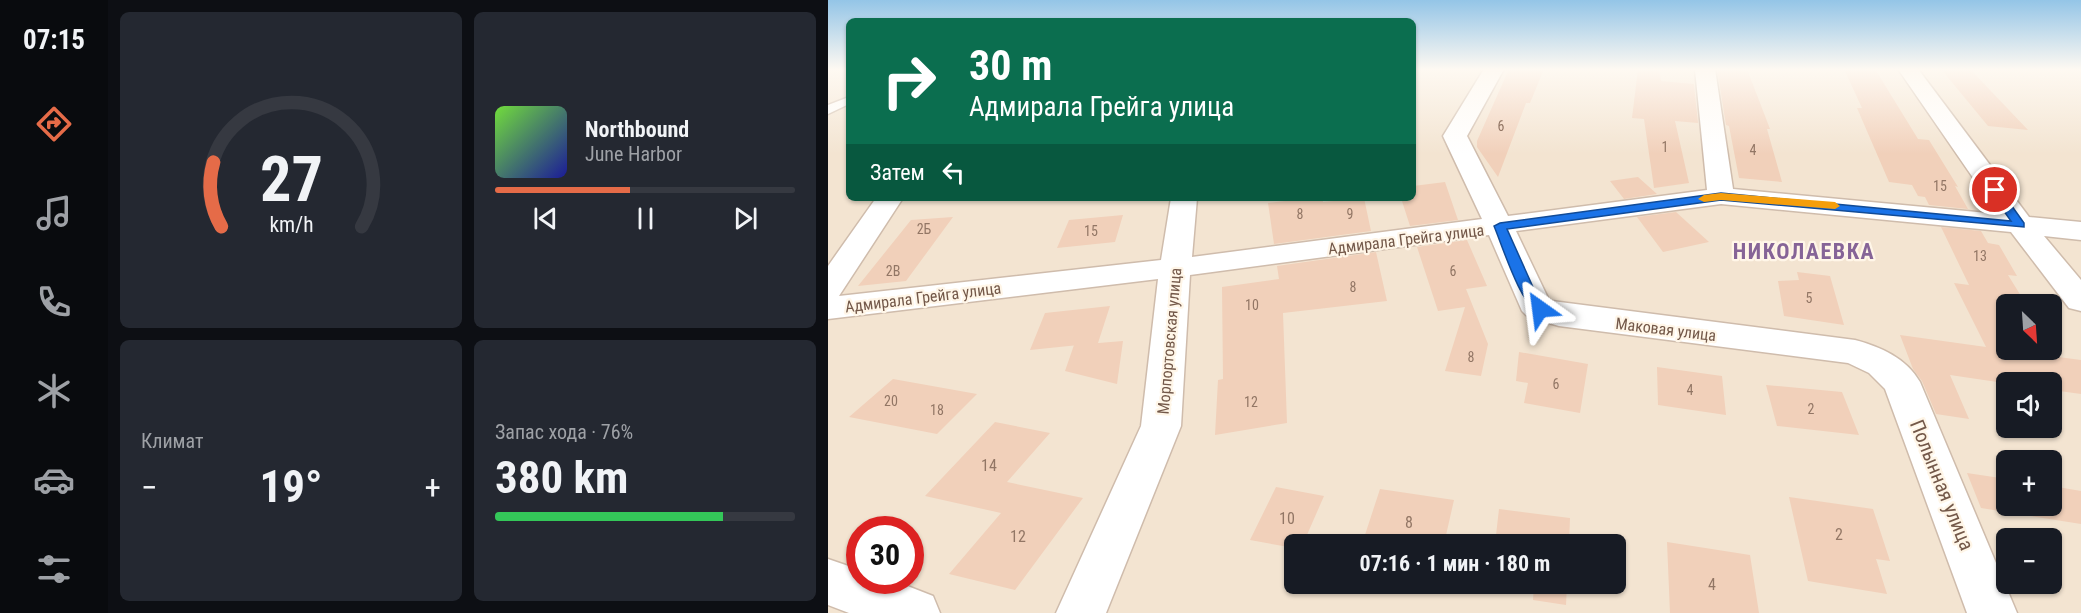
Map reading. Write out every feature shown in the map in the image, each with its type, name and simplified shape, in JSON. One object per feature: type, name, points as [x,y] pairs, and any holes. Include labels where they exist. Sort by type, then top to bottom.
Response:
[{"type":"street","name":"Маковая улица","points":[[1477,98],[1455,136],[1500,226],[1531,298],[1540,309],[1549,313],[1855,352],[1882,364]]},
{"type":"street","points":[[1709,98],[1721,196]]},
{"type":"street","points":[[1929,98],[2020,225],[2081,301]]},
{"type":"street","name":"Адмирала Грейга улица","points":[[828,308],[1175,268],[1721,196],[1781,200],[2081,231]]},
{"type":"street","points":[[828,289],[888,201]]},
{"type":"street","name":"Морпортовская улица","points":[[1081,613],[1161,426],[1175,268],[1184,201]]},
{"type":"street","name":"Полынная улица","points":[[1882,364],[1901,382],[1992,613]]},
{"type":"street","points":[[828,582],[915,613]]},
{"type":"lane","points":[[828,110],[846,101]]},
{"type":"shaded area","points":[[828,98],[846,98],[846,201],[1416,201],[1416,98],[2081,98],[2081,613],[828,613]]},
{"type":"building","points":[[1496,98],[1532,98],[1530,103],[1526,103],[1498,177],[1477,147],[1477,141]]},
{"type":"building","points":[[1634,98],[1695,98],[1698,123],[1675,121],[1689,183],[1654,188],[1644,119],[1632,118]]},
{"type":"building","points":[[1722,98],[1758,98],[1770,129],[1767,129],[1782,182],[1739,178],[1729,126],[1726,125]]},
{"type":"building","points":[[1857,98],[1893,98],[1918,139],[1929,140],[1958,187],[1955,186],[1968,209],[1929,205],[1925,197],[1918,196],[1912,185],[1889,182],[1857,108],[1862,108]]},
{"type":"building","points":[[1965,98],[1997,98],[2028,130],[1988,126]]},
{"type":"building","points":[[1638,177],[1657,194],[1624,199],[1610,181]]},
{"type":"building","points":[[1445,182],[1458,220],[1410,226],[1402,201],[1416,201],[1416,186]]},
{"type":"building","points":[[1365,201],[1371,231],[1274,244],[1268,203]]},
{"type":"building","points":[[1676,212],[1709,242],[1663,252],[1637,217]]},
{"type":"building","points":[[1123,215],[1115,242],[1057,248],[1069,220]]},
{"type":"building","points":[[953,217],[906,281],[858,286],[911,220]]},
{"type":"building","points":[[1941,227],[1981,231],[1988,243],[1999,245],[2017,276],[2008,275],[2020,294],[1996,294],[1996,360],[2062,360],[2062,357],[2081,360],[2081,394],[2062,391],[2062,372],[1996,372],[1996,382],[1950,375],[1969,419],[1936,414],[1922,381],[1913,369],[1900,335],[1986,347],[1954,283],[1969,285]]},
{"type":"building","points":[[1467,240],[1487,286],[1466,289],[1488,344],[1481,376],[1445,371],[1465,307],[1438,311],[1417,247]]},
{"type":"building","points":[[1376,252],[1387,301],[1283,313],[1287,423],[1215,435],[1218,380],[1223,379],[1222,287],[1279,279],[1277,266]]},
{"type":"building","points":[[1797,272],[1830,276],[1844,325],[1784,316],[1778,281],[1799,280]]},
{"type":"building","points":[[1110,306],[1098,343],[1030,350],[1045,313]]},
{"type":"building","points":[[1123,341],[1117,384],[1065,371],[1074,345]]},
{"type":"building","points":[[1519,352],[1588,364],[1580,413],[1524,403],[1528,383],[1516,381]]},
{"type":"building","points":[[1657,367],[1722,376],[1726,415],[1658,405]]},
{"type":"building","points":[[893,379],[977,394],[937,434],[849,417]]},
{"type":"building","points":[[1766,385],[1842,392],[1859,435],[1777,426]]},
{"type":"building","points":[[995,422],[1050,433],[1007,482],[1083,498],[1015,590],[949,574],[1001,513],[925,496]]},
{"type":"building","points":[[1967,473],[1996,477],[1996,510],[1981,508]]},
{"type":"building","points":[[1276,487],[1324,496],[1307,534],[1284,534],[1284,546],[1250,540]]},
{"type":"building","points":[[2062,488],[2081,491],[2081,524],[2031,516],[2062,516]]},
{"type":"building","points":[[1380,489],[1454,500],[1446,534],[1365,534]]},
{"type":"building","points":[[1789,497],[1873,509],[1890,561],[1876,559],[1887,594],[1808,581]]},
{"type":"building","points":[[1499,509],[1570,518],[1569,534],[1496,534]]},
{"type":"building","points":[[1667,542],[1750,555],[1759,613],[1670,613]]},
{"type":"building","points":[[1533,594],[1567,594],[1566,605],[1533,600]]},
{"type":"slow traffic","points":[[1704,199],[1721,196],[1835,206]]},
{"type":"district","name":"НИКОЛАЕВКА","points":[[1804,251]]},
{"type":"route","points":[[1540,309],[1531,298],[1500,226],[1721,196],[1781,200],[2020,225],[1995,190]]}]
